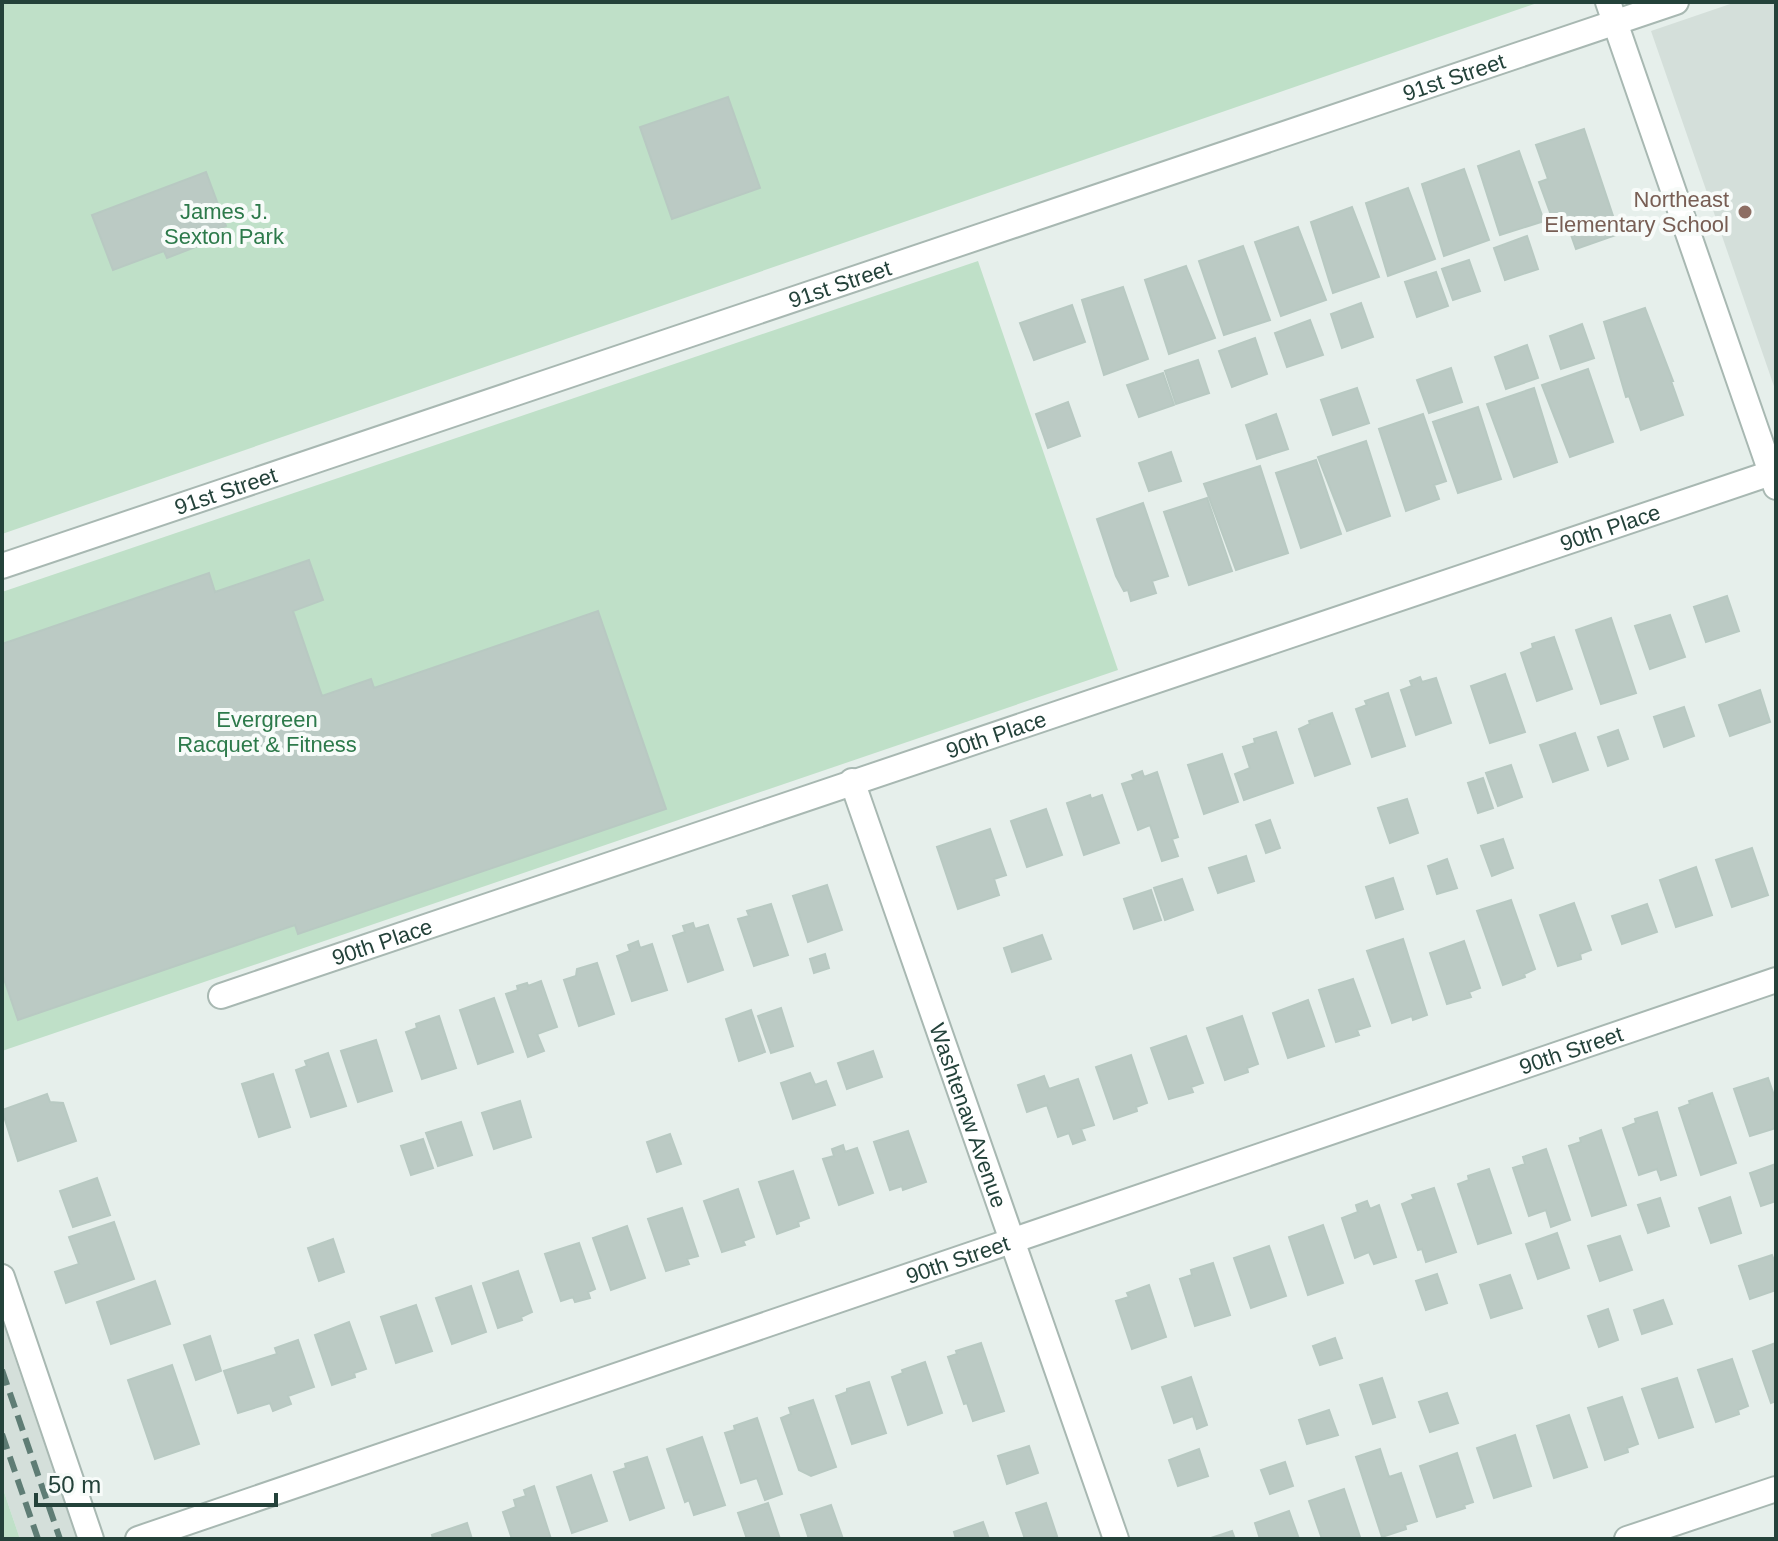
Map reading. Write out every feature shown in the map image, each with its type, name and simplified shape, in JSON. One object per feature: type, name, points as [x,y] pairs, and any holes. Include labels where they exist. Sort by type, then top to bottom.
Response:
[{"type":"street","name":"91st Street","points":[[2,566],[1612,12],[1676,2]]},
{"type":"street","points":[[1612,12],[1774,480]]},
{"type":"street","name":"90th Place","points":[[221,996],[852,781],[1774,480]]},
{"type":"street","name":"Washtenaw Avenue","points":[[852,781],[1116,1539]]},
{"type":"street","name":"90th Street","points":[[138,1539],[1776,980]]},
{"type":"street","points":[[2,1277],[91,1539]]},
{"type":"street","points":[[1627,1539],[1776,1489]]},
{"type":"shaded area","name":"Northeast Elementary School","points":[[1736,2],[1776,2],[1776,392],[1651,31]]},
{"type":"shaded area","points":[[2,1320],[77,1539],[20,1539],[2,1486]]},
{"type":"green space","name":"James J. Sexton Park","points":[[2,2],[1540,2],[2,534]]},
{"type":"green space","name":"Evergreen Racquet & Fitness","points":[[978,261],[1118,670],[2,1051],[2,592]]},
{"type":"green space","points":[[2,1486],[20,1539],[2,1539]]},
{"type":"building","points":[[728,97],[760,188],[672,219],[640,127]]},
{"type":"building","points":[[1584,129],[1619,234],[1576,249],[1565,218],[1561,219],[1559,212],[1551,215],[1539,182],[1548,179],[1536,145]]},
{"type":"building","points":[[1519,151],[1544,221],[1500,235],[1478,166]]},
{"type":"building","points":[[1464,169],[1489,240],[1444,256],[1422,184]]},
{"type":"building","points":[[206,172],[226,226],[213,231],[216,239],[167,258],[164,251],[113,270],[92,215]]},
{"type":"building","points":[[1408,188],[1435,259],[1388,276],[1366,203]]},
{"type":"building","points":[[1352,207],[1379,277],[1333,293],[1311,222]]},
{"type":"building","points":[[1298,227],[1326,300],[1281,316],[1255,242]]},
{"type":"building","points":[[1527,236],[1538,269],[1505,280],[1494,248]]},
{"type":"building","points":[[1243,246],[1270,320],[1224,335],[1199,261]]},
{"type":"building","points":[[1469,260],[1480,291],[1453,300],[1442,269]]},
{"type":"building","points":[[1186,266],[1215,338],[1169,354],[1145,280]]},
{"type":"building","points":[[1436,272],[1448,306],[1417,317],[1405,282]]},
{"type":"building","points":[[1123,287],[1148,359],[1104,375],[1082,300]]},
{"type":"building","points":[[1361,303],[1373,337],[1342,348],[1331,314]]},
{"type":"building","points":[[1072,305],[1085,342],[1034,360],[1020,323]]},
{"type":"building","points":[[1645,308],[1683,415],[1641,430],[1629,396],[1626,397],[1604,322]]},
{"type":"building","points":[[1310,320],[1323,355],[1287,367],[1275,333]]},
{"type":"building","points":[[1582,324],[1594,358],[1561,369],[1550,336]]},
{"type":"building","points":[[1255,338],[1267,374],[1232,387],[1219,351]]},
{"type":"building","points":[[1527,345],[1538,378],[1506,389],[1495,357]]},
{"type":"building","points":[[1198,360],[1209,393],[1176,404],[1165,371]]},
{"type":"building","points":[[1451,368],[1462,402],[1429,413],[1417,380]]},
{"type":"building","points":[[1588,369],[1613,442],[1570,457],[1542,385]]},
{"type":"building","points":[[1163,373],[1174,405],[1139,417],[1127,385]]},
{"type":"building","points":[[1357,388],[1369,423],[1333,435],[1321,400]]},
{"type":"building","points":[[1534,388],[1557,462],[1514,477],[1487,404]]},
{"type":"building","points":[[1068,402],[1080,436],[1048,448],[1036,414]]},
{"type":"building","points":[[1478,407],[1501,479],[1458,493],[1433,422]]},
{"type":"building","points":[[1276,414],[1288,449],[1257,459],[1246,425]]},
{"type":"building","points":[[1423,414],[1446,481],[1434,485],[1439,499],[1406,511],[1379,429]]},
{"type":"building","points":[[1366,441],[1390,516],[1347,531],[1318,457]]},
{"type":"building","points":[[1171,452],[1181,481],[1149,491],[1139,463]]},
{"type":"building","points":[[1316,460],[1341,534],[1301,548],[1276,473]]},
{"type":"building","points":[[1260,466],[1288,553],[1236,570],[1204,484]]},
{"type":"building","points":[[1207,498],[1232,571],[1189,585],[1164,512]]},
{"type":"building","points":[[1143,503],[1168,576],[1152,581],[1156,593],[1131,601],[1128,590],[1124,591],[1116,576],[1097,519]]},
{"type":"building","points":[[309,560],[323,600],[293,611],[322,696],[371,679],[374,688],[598,611],[666,809],[298,934],[295,925],[18,1020],[2,973],[2,644],[209,573],[215,592]]},
{"type":"building","points":[[1727,596],[1739,631],[1706,642],[1694,607]]},
{"type":"building","points":[[1670,615],[1685,657],[1650,669],[1635,626]]},
{"type":"building","points":[[1611,618],[1636,693],[1601,704],[1576,630]]},
{"type":"building","points":[[1554,637],[1572,689],[1537,701],[1521,653],[1533,648],[1532,644]]},
{"type":"building","points":[[1505,674],[1525,732],[1490,743],[1471,686]]},
{"type":"building","points":[[1420,677],[1422,682],[1436,678],[1451,723],[1416,735],[1401,690],[1412,686],[1410,681]]},
{"type":"building","points":[[1760,690],[1770,722],[1730,736],[1719,705]]},
{"type":"building","points":[[1388,693],[1405,746],[1372,757],[1356,709],[1367,705],[1365,701]]},
{"type":"building","points":[[1684,707],[1694,736],[1664,747],[1654,717]]},
{"type":"building","points":[[1332,713],[1350,764],[1315,776],[1299,729],[1310,724],[1309,721]]},
{"type":"building","points":[[1618,730],[1628,759],[1608,766],[1598,737]]},
{"type":"building","points":[[1276,732],[1293,783],[1244,800],[1235,774],[1250,768],[1243,747],[1255,743],[1254,739]]},
{"type":"building","points":[[1575,733],[1588,770],[1553,782],[1540,745]]},
{"type":"building","points":[[1222,754],[1238,802],[1204,814],[1188,765]]},
{"type":"building","points":[[1511,765],[1522,797],[1498,806],[1486,773]]},
{"type":"building","points":[[1142,771],[1144,777],[1157,772],[1178,837],[1172,839],[1178,856],[1162,861],[1150,825],[1138,830],[1122,784],[1134,780],[1132,775]]},
{"type":"building","points":[[1483,778],[1493,808],[1478,813],[1468,783]]},
{"type":"building","points":[[1090,795],[1091,799],[1102,795],[1119,843],[1084,855],[1067,803]]},
{"type":"building","points":[[1407,799],[1418,833],[1390,843],[1378,808]]},
{"type":"building","points":[[1046,809],[1062,855],[1027,867],[1011,821]]},
{"type":"building","points":[[1270,820],[1280,848],[1266,853],[1256,825]]},
{"type":"building","points":[[990,829],[1006,875],[994,879],[999,895],[958,909],[937,847]]},
{"type":"building","points":[[1503,839],[1513,868],[1492,876],[1481,846]]},
{"type":"building","points":[[1752,848],[1768,895],[1732,907],[1716,860]]},
{"type":"building","points":[[1246,856],[1254,881],[1218,893],[1209,868]]},
{"type":"building","points":[[1447,859],[1457,888],[1437,894],[1428,866]]},
{"type":"building","points":[[1696,867],[1712,915],[1676,927],[1660,880]]},
{"type":"building","points":[[1393,878],[1403,909],[1376,918],[1366,887]]},
{"type":"building","points":[[1182,879],[1193,910],[1165,920],[1154,888]]},
{"type":"building","points":[[827,885],[842,930],[808,942],[793,896]]},
{"type":"building","points":[[1151,890],[1161,920],[1134,929],[1124,899]]},
{"type":"building","points":[[1511,900],[1535,969],[1524,974],[1525,977],[1503,985],[1477,911]]},
{"type":"building","points":[[1574,903],[1591,950],[1580,954],[1581,959],[1558,966],[1540,915]]},
{"type":"building","points":[[771,904],[788,955],[754,966],[738,919],[749,916],[747,911]]},
{"type":"building","points":[[1647,904],[1657,932],[1622,944],[1612,916]]},
{"type":"building","points":[[693,923],[695,929],[708,925],[723,970],[688,982],[673,936],[685,932],[683,926]]},
{"type":"building","points":[[1042,935],[1051,959],[1012,972],[1004,948]]},
{"type":"building","points":[[1403,939],[1427,1015],[1392,1023],[1367,951]]},
{"type":"building","points":[[638,941],[640,948],[652,944],[667,990],[632,1001],[617,956],[630,951],[628,945]]},
{"type":"building","points":[[1464,941],[1480,988],[1469,992],[1471,997],[1447,1004],[1430,953]]},
{"type":"building","points":[[825,954],[829,968],[814,973],[810,959]]},
{"type":"building","points":[[597,963],[614,1014],[579,1026],[564,980],[576,976],[577,969]]},
{"type":"building","points":[[1353,979],[1370,1026],[1357,1030],[1359,1035],[1336,1042],[1319,990]]},
{"type":"building","points":[[541,981],[557,1027],[537,1034],[544,1051],[528,1057],[506,994],[518,990],[517,986]]},
{"type":"building","points":[[494,998],[513,1052],[478,1064],[460,1010]]},
{"type":"building","points":[[1308,1000],[1324,1046],[1288,1058],[1273,1013]]},
{"type":"building","points":[[781,1008],[793,1046],[771,1053],[758,1016]]},
{"type":"building","points":[[751,1010],[765,1052],[739,1061],[726,1019]]},
{"type":"building","points":[[439,1016],[456,1068],[422,1079],[406,1032],[417,1028],[416,1024]]},
{"type":"building","points":[[1242,1016],[1258,1064],[1247,1068],[1248,1072],[1225,1080],[1207,1028]]},
{"type":"building","points":[[1186,1036],[1203,1083],[1191,1087],[1193,1092],[1169,1099],[1151,1048]]},
{"type":"building","points":[[376,1040],[392,1091],[358,1102],[341,1051]]},
{"type":"building","points":[[873,1051],[882,1077],[847,1089],[838,1063]]},
{"type":"building","points":[[328,1053],[346,1106],[311,1117],[296,1070],[307,1066],[305,1061]]},
{"type":"building","points":[[1131,1055],[1147,1103],[1136,1107],[1137,1111],[1114,1119],[1096,1067]]},
{"type":"building","points":[[810,1073],[815,1085],[826,1081],[835,1105],[793,1119],[781,1083]]},
{"type":"building","points":[[273,1074],[290,1127],[259,1137],[242,1084]]},
{"type":"building","points":[[1044,1076],[1049,1089],[1078,1079],[1094,1125],[1081,1129],[1085,1140],[1073,1144],[1069,1133],[1058,1137],[1047,1105],[1027,1112],[1018,1085]]},
{"type":"building","points":[[1768,1078],[1776,1101],[1776,1128],[1750,1136],[1734,1089]]},
{"type":"building","points":[[1712,1093],[1736,1163],[1701,1175],[1679,1108]]},
{"type":"building","points":[[47,1094],[50,1102],[63,1103],[76,1141],[18,1161],[2,1110]]},
{"type":"building","points":[[520,1101],[531,1137],[494,1149],[482,1113]]},
{"type":"building","points":[[1657,1112],[1676,1175],[1661,1180],[1657,1169],[1639,1175],[1623,1128],[1636,1123],[1635,1119]]},
{"type":"building","points":[[461,1122],[472,1155],[438,1166],[426,1133]]},
{"type":"building","points":[[1601,1130],[1626,1205],[1592,1216],[1569,1146]]},
{"type":"building","points":[[908,1131],[926,1182],[903,1190],[902,1186],[890,1190],[874,1142]]},
{"type":"building","points":[[670,1134],[681,1164],[657,1172],[647,1142]]},
{"type":"building","points":[[423,1139],[433,1168],[411,1175],[401,1146]]},
{"type":"building","points":[[843,1145],[845,1152],[857,1148],[873,1193],[839,1205],[823,1159],[834,1156],[832,1149]]},
{"type":"building","points":[[1546,1149],[1570,1220],[1551,1227],[1546,1210],[1529,1216],[1513,1168],[1525,1164],[1523,1157]]},
{"type":"building","points":[[1776,1164],[1776,1201],[1761,1206],[1750,1173]]},
{"type":"building","points":[[1489,1169],[1511,1233],[1478,1244],[1458,1184],[1469,1180],[1468,1176]]},
{"type":"building","points":[[793,1171],[809,1218],[798,1222],[799,1226],[777,1234],[759,1182]]},
{"type":"building","points":[[97,1178],[110,1215],[73,1227],[60,1191]]},
{"type":"building","points":[[1434,1188],[1456,1252],[1426,1262],[1422,1249],[1418,1250],[1402,1204],[1414,1199],[1412,1195]]},
{"type":"building","points":[[738,1189],[754,1237],[743,1241],[745,1245],[722,1252],[704,1201]]},
{"type":"building","points":[[1730,1197],[1741,1233],[1711,1243],[1699,1208]]},
{"type":"building","points":[[1660,1198],[1669,1226],[1648,1233],[1638,1205]]},
{"type":"building","points":[[1367,1201],[1370,1209],[1379,1205],[1396,1257],[1374,1264],[1369,1252],[1355,1258],[1342,1218],[1358,1212],[1356,1205]]},
{"type":"building","points":[[682,1208],[698,1256],[687,1259],[689,1264],[666,1271],[648,1219]]},
{"type":"building","points":[[114,1222],[134,1279],[66,1303],[55,1272],[79,1264],[69,1237]]},
{"type":"building","points":[[1323,1225],[1343,1283],[1308,1295],[1289,1237]]},
{"type":"building","points":[[627,1226],[645,1278],[611,1290],[593,1238]]},
{"type":"building","points":[[1557,1233],[1569,1268],[1538,1279],[1526,1244]]},
{"type":"building","points":[[1620,1236],[1632,1270],[1600,1281],[1588,1246]]},
{"type":"building","points":[[333,1239],[344,1272],[319,1281],[308,1248]]},
{"type":"building","points":[[579,1243],[595,1289],[588,1292],[590,1298],[575,1302],[573,1297],[561,1301],[545,1254]]},
{"type":"building","points":[[1269,1246],[1286,1296],[1251,1308],[1234,1258]]},
{"type":"building","points":[[1772,1255],[1776,1266],[1776,1290],[1750,1299],[1739,1266]]},
{"type":"building","points":[[1213,1263],[1230,1315],[1195,1326],[1180,1279],[1192,1275],[1191,1270]]},
{"type":"building","points":[[518,1271],[532,1312],[521,1317],[522,1320],[498,1328],[483,1283]]},
{"type":"building","points":[[1437,1274],[1447,1303],[1426,1310],[1416,1281]]},
{"type":"building","points":[[1510,1275],[1522,1308],[1491,1318],[1480,1285]]},
{"type":"building","points":[[155,1281],[170,1324],[111,1344],[97,1302]]},
{"type":"building","points":[[1149,1285],[1166,1337],[1132,1349],[1116,1301]]},
{"type":"building","points":[[471,1286],[486,1332],[452,1344],[436,1298]]},
{"type":"building","points":[[1663,1300],[1672,1324],[1642,1334],[1634,1310]]},
{"type":"building","points":[[416,1305],[432,1351],[396,1363],[381,1317]]},
{"type":"building","points":[[1608,1309],[1618,1340],[1599,1347],[1588,1316]]},
{"type":"building","points":[[349,1322],[366,1369],[354,1373],[355,1377],[332,1385],[315,1335]]},
{"type":"building","points":[[210,1336],[221,1371],[196,1380],[184,1345]]},
{"type":"building","points":[[1335,1338],[1342,1358],[1320,1365],[1313,1346]]},
{"type":"building","points":[[298,1340],[314,1387],[288,1396],[291,1404],[273,1411],[270,1403],[238,1413],[224,1371],[277,1354],[275,1348]]},
{"type":"building","points":[[981,1343],[1004,1411],[973,1421],[948,1357]]},
{"type":"building","points":[[1776,1343],[1776,1401],[1771,1403],[1753,1351]]},
{"type":"building","points":[[1732,1359],[1748,1406],[1738,1410],[1739,1414],[1716,1422],[1698,1370]]},
{"type":"building","points":[[925,1362],[942,1413],[908,1425],[892,1377]]},
{"type":"building","points":[[172,1365],[199,1444],[155,1459],[128,1380]]},
{"type":"building","points":[[1191,1377],[1207,1425],[1197,1429],[1193,1416],[1174,1423],[1162,1387]]},
{"type":"building","points":[[1382,1378],[1395,1417],[1373,1424],[1360,1385]]},
{"type":"building","points":[[1677,1378],[1693,1427],[1659,1438],[1642,1389]]},
{"type":"building","points":[[869,1382],[886,1433],[852,1444],[836,1396]]},
{"type":"building","points":[[1447,1393],[1458,1423],[1430,1432],[1419,1402]]},
{"type":"building","points":[[1622,1397],[1638,1444],[1627,1448],[1628,1452],[1605,1460],[1588,1408]]},
{"type":"building","points":[[813,1400],[836,1467],[811,1476],[799,1470],[781,1418],[791,1414],[789,1408]]},
{"type":"building","points":[[1329,1410],[1338,1435],[1307,1444],[1299,1420]]},
{"type":"building","points":[[1569,1415],[1587,1467],[1554,1478],[1537,1426]]},
{"type":"building","points":[[757,1418],[782,1494],[765,1500],[757,1478],[741,1483],[725,1433],[735,1430],[734,1426]]},
{"type":"building","points":[[1515,1435],[1531,1486],[1494,1498],[1477,1448]]},
{"type":"building","points":[[702,1437],[725,1505],[694,1515],[689,1500],[685,1502],[667,1449]]},
{"type":"building","points":[[1029,1446],[1038,1473],[1007,1484],[998,1456]]},
{"type":"building","points":[[1199,1449],[1208,1476],[1178,1486],[1169,1460]]},
{"type":"building","points":[[1380,1449],[1389,1477],[1401,1473],[1417,1521],[1405,1525],[1406,1529],[1382,1537],[1356,1457]]},
{"type":"building","points":[[1457,1453],[1473,1502],[1464,1505],[1465,1508],[1437,1517],[1420,1466]]},
{"type":"building","points":[[647,1457],[664,1508],[630,1520],[614,1472],[626,1468],[625,1464]]},
{"type":"building","points":[[1285,1462],[1293,1486],[1270,1494],[1261,1470]]},
{"type":"building","points":[[591,1475],[607,1521],[572,1533],[557,1487]]},
{"type":"building","points":[[534,1486],[551,1539],[512,1539],[503,1512],[516,1507],[514,1500],[526,1496],[524,1490]]},
{"type":"building","points":[[1344,1489],[1360,1537],[1322,1539],[1309,1501]]},
{"type":"building","points":[[768,1503],[780,1539],[747,1539],[738,1513]]},
{"type":"building","points":[[1046,1503],[1057,1536],[1025,1539],[1016,1513]]},
{"type":"building","points":[[831,1505],[843,1539],[809,1539],[801,1515]]},
{"type":"building","points":[[1289,1511],[1299,1539],[1260,1539],[1255,1523]]},
{"type":"building","points":[[983,1522],[989,1539],[956,1539],[954,1532]]},
{"type":"building","points":[[467,1523],[472,1539],[433,1539],[432,1535]]},
{"type":"building","points":[[1232,1531],[1235,1539],[1208,1539]]},
{"type":"railway","points":[[2,1370],[60,1539]]},
{"type":"railway","points":[[2,1434],[38,1539]]},
{"type":"place","name":"Northeast Elementary School","points":[[1745,212]]}]
